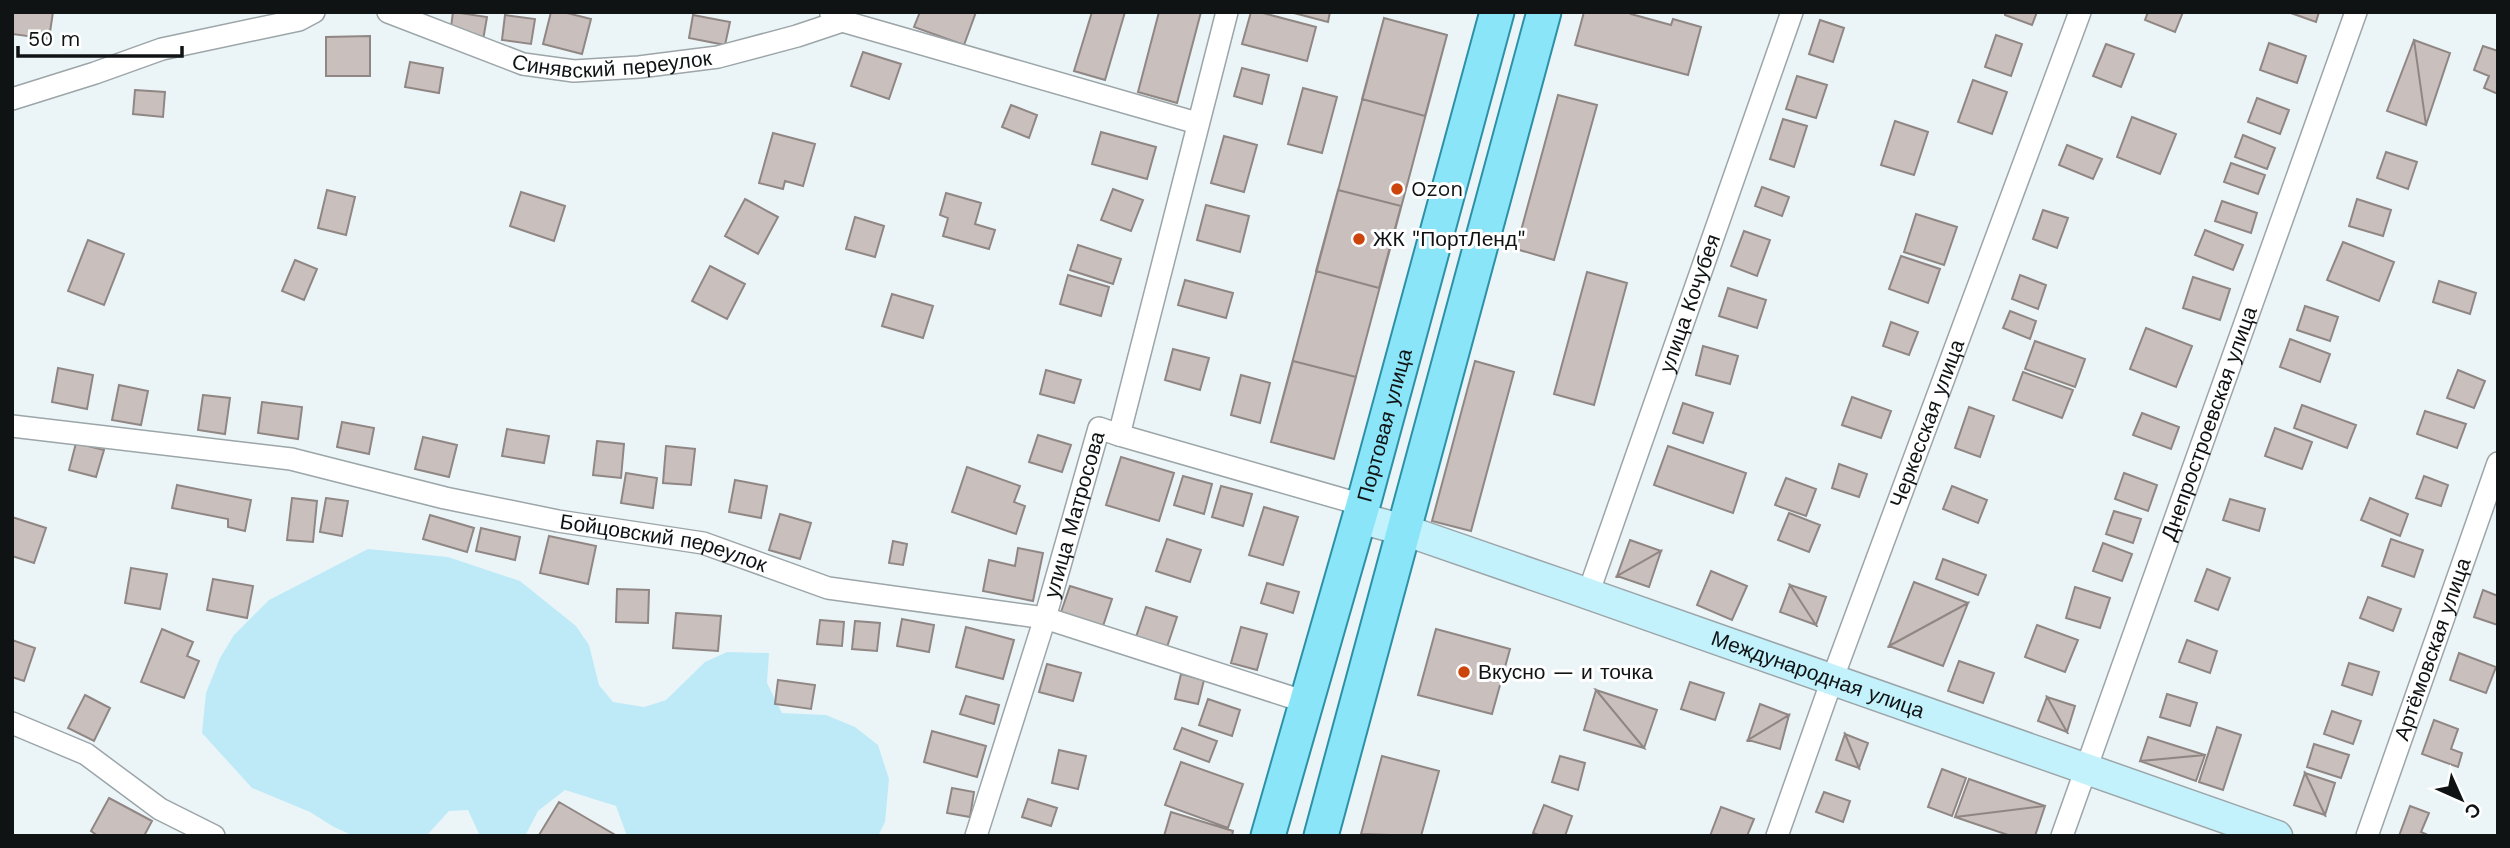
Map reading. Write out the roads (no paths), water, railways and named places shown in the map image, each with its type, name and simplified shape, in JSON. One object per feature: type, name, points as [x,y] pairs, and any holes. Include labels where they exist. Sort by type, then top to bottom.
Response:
[{"type":"main road","name":"Портовая улица","points":[[1268,836],[1361,511],[1497,12]]},
{"type":"main road","points":[[1321,836],[1544,12]]},
{"type":"main road","name":"Международная улица","points":[[1361,511],[1404,530],[2277,836]]},
{"type":"street","points":[[12,99],[95,74],[162,49],[299,20],[314,12]]},
{"type":"street","name":"Синявский переулок","points":[[388,12],[523,64],[574,71],[639,67],[718,57],[797,36],[835,17],[1197,122]]},
{"type":"street","name":"улица Матросова","points":[[976,836],[1045,618],[1099,428],[1119,435],[1227,12]]},
{"type":"street","name":"улица Кочубея","points":[[1588,594],[1792,12]]},
{"type":"street","name":"Черкесская улица","points":[[1777,836],[1832,680],[2080,12]]},
{"type":"street","name":"Днепростроевская улица","points":[[2062,836],[2356,12]]},
{"type":"street","name":"Бойцовский переулок","points":[[12,426],[290,458],[444,498],[558,521],[703,543],[828,588],[1045,618],[1306,702]]},
{"type":"street","name":"Международная улица","points":[[1119,435],[1361,511]]},
{"type":"street","name":"Артёмовская улица","points":[[2367,836],[2498,463]]},
{"type":"street","points":[[12,723],[86,754],[160,809],[214,836]]},
{"type":"place","name":"Ozon","points":[[1397,189]]},
{"type":"place","name":"ЖК \"ПортЛенд\"","points":[[1359,239]]},
{"type":"place","name":"Вкусно — и точка","points":[[1464,672]]}]
